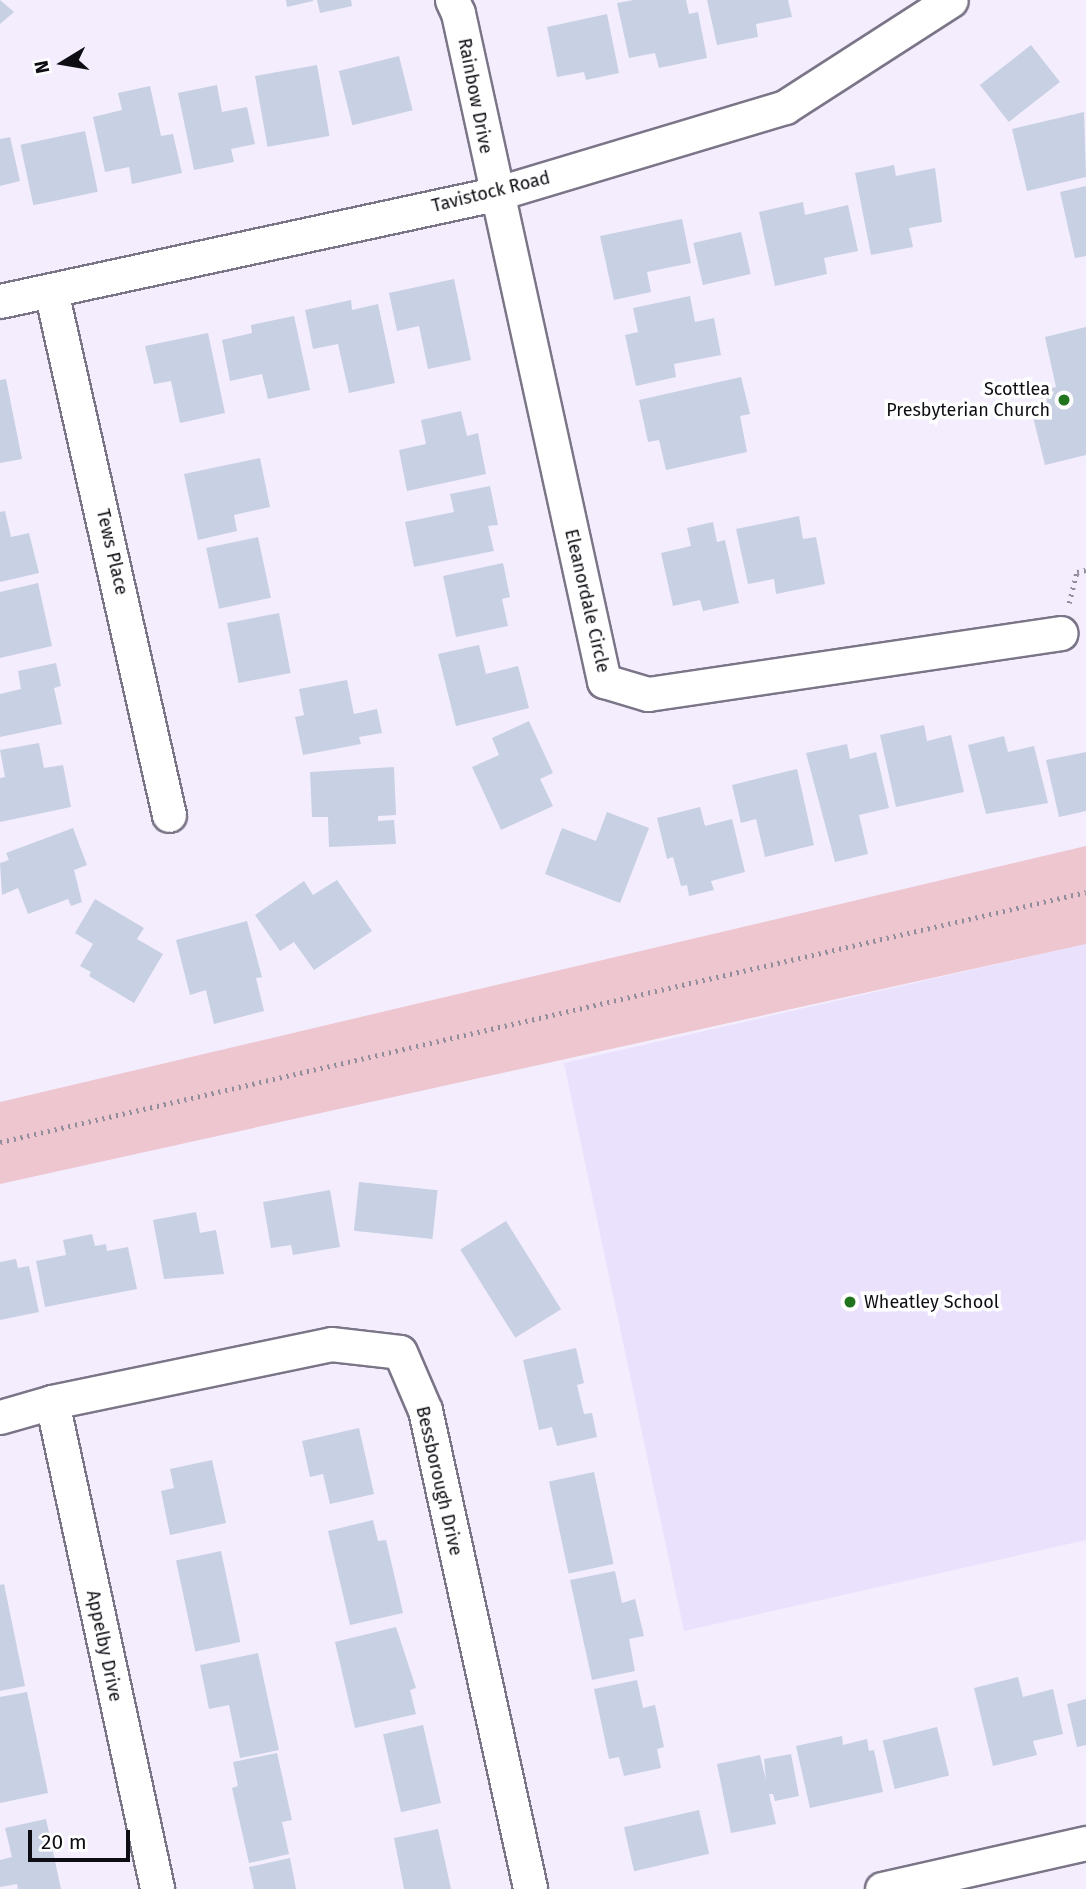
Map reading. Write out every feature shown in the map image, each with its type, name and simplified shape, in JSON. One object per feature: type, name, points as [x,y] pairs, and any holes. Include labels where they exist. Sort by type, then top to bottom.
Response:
[{"type":"street","name":"Rainbow Drive","points":[[452,0],[458,13],[495,194]]},
{"type":"street","name":"Tavistock Road","points":[[0,302],[495,194],[785,107],[951,0]]},
{"type":"street","name":"Eleanordale Circle","points":[[495,194],[604,681],[649,694],[1062,634]]},
{"type":"street","name":"Tews Place","points":[[51,291],[169,814]]},
{"type":"street","name":"Bessborough Drive","points":[[0,1417],[52,1402],[331,1344],[400,1352],[425,1410],[530,1889]]},
{"type":"street","name":"Appelby Drive","points":[[52,1402],[157,1889]]},
{"type":"street","points":[[881,1889],[982,1878],[1086,1843]]},
{"type":"path","points":[[0,1142],[1086,892]]},
{"type":"shaded area","points":[[1086,846],[1086,944],[0,1184],[0,1102]]},
{"type":"shaded area","name":"Wheatley School","points":[[1086,944],[1086,1540],[684,1631],[564,1063]]},
{"type":"building","points":[[0,0],[14,12],[0,24]]},
{"type":"building","points":[[286,0],[313,0],[313,1],[287,7]]},
{"type":"building","points":[[317,0],[351,0],[352,6],[320,13]]},
{"type":"building","points":[[634,0],[686,0],[689,14],[698,12],[707,58],[659,68],[655,53],[629,58],[617,3]]},
{"type":"building","points":[[707,0],[788,0],[792,17],[756,24],[758,37],[717,45]]},
{"type":"building","points":[[607,14],[619,73],[586,80],[584,72],[557,77],[547,27]]},
{"type":"building","points":[[1031,45],[1060,82],[1009,122],[980,85]]},
{"type":"building","points":[[399,56],[413,110],[352,125],[339,71]]},
{"type":"building","points":[[317,65],[330,136],[267,147],[255,76]]},
{"type":"building","points":[[217,85],[222,112],[247,107],[255,144],[231,149],[234,162],[194,170],[178,93]]},
{"type":"building","points":[[150,86],[161,136],[173,134],[182,173],[132,184],[129,167],[105,172],[93,117],[122,110],[118,93]]},
{"type":"building","points":[[1084,112],[1086,177],[1027,191],[1012,129]]},
{"type":"building","points":[[85,131],[98,192],[33,205],[20,145]]},
{"type":"building","points":[[10,137],[20,181],[0,186],[0,139]]},
{"type":"building","points":[[894,165],[896,176],[935,168],[942,222],[909,228],[913,247],[871,255],[855,173]]},
{"type":"building","points":[[1086,186],[1086,256],[1075,258],[1060,192]]},
{"type":"building","points":[[803,202],[805,215],[848,205],[858,251],[824,258],[827,274],[775,286],[759,212]]},
{"type":"building","points":[[682,219],[691,263],[647,272],[651,292],[614,300],[600,236]]},
{"type":"building","points":[[741,232],[751,274],[703,285],[693,243]]},
{"type":"building","points":[[454,279],[471,360],[428,369],[419,326],[397,331],[389,293]]},
{"type":"building","points":[[690,296],[695,322],[714,318],[721,355],[674,364],[676,377],[636,386],[625,335],[638,332],[633,308]]},
{"type":"building","points":[[351,300],[352,310],[378,304],[395,383],[349,393],[338,344],[313,349],[305,310]]},
{"type":"building","points":[[294,316],[310,390],[268,399],[262,374],[230,381],[222,340],[252,333],[251,325]]},
{"type":"building","name":"Scottlea Presbyterian Church","points":[[1086,327],[1086,455],[1045,465],[1032,413],[1044,410],[1039,391],[1056,387],[1045,337]]},
{"type":"building","points":[[208,333],[225,413],[180,423],[171,381],[154,384],[145,346]]},
{"type":"building","points":[[741,377],[750,414],[740,416],[747,452],[666,470],[659,440],[648,442],[639,400]]},
{"type":"building","points":[[6,379],[22,459],[0,463],[0,380]]},
{"type":"building","points":[[461,411],[467,436],[478,433],[486,474],[407,491],[399,450],[426,444],[421,420]]},
{"type":"building","points":[[260,458],[270,507],[234,515],[237,531],[198,540],[184,474]]},
{"type":"building","points":[[490,486],[498,525],[488,526],[494,551],[414,567],[405,522],[454,512],[450,494]]},
{"type":"building","points":[[5,511],[11,537],[29,533],[39,573],[0,582],[0,512]]},
{"type":"building","points":[[799,516],[803,539],[816,537],[825,584],[776,594],[774,579],[748,584],[736,529]]},
{"type":"building","points":[[713,522],[717,542],[725,540],[739,603],[703,611],[700,600],[673,606],[661,553],[691,546],[687,528]]},
{"type":"building","points":[[258,537],[271,598],[219,609],[206,548]]},
{"type":"building","points":[[503,563],[510,597],[502,599],[508,626],[456,637],[443,576]]},
{"type":"building","points":[[38,583],[52,646],[0,658],[0,592]]},
{"type":"building","points":[[279,613],[291,673],[239,683],[227,623]]},
{"type":"building","points":[[479,645],[486,674],[518,666],[529,708],[456,726],[438,654]]},
{"type":"building","points":[[56,663],[61,686],[54,688],[62,724],[0,737],[0,694],[21,689],[18,671]]},
{"type":"building","points":[[347,680],[354,714],[377,709],[382,733],[359,737],[361,744],[303,755],[295,717],[304,715],[299,689]]},
{"type":"building","points":[[529,721],[553,773],[540,779],[553,806],[501,830],[472,767],[499,755],[492,738]]},
{"type":"building","points":[[924,725],[927,741],[951,735],[964,792],[896,807],[880,735]]},
{"type":"building","points":[[1004,736],[1008,752],[1034,746],[1048,803],[986,814],[968,745]]},
{"type":"building","points":[[39,743],[44,768],[63,765],[71,807],[0,822],[0,778],[5,777],[0,750]]},
{"type":"building","points":[[847,744],[850,759],[876,752],[889,808],[859,815],[868,854],[835,862],[806,753]]},
{"type":"building","points":[[1086,752],[1086,811],[1059,817],[1046,760]]},
{"type":"building","points":[[394,767],[396,815],[378,816],[378,821],[394,820],[396,844],[329,847],[328,817],[312,817],[310,772]]},
{"type":"building","points":[[797,769],[814,845],[765,857],[756,819],[741,823],[732,785]]},
{"type":"building","points":[[700,807],[705,826],[732,819],[745,872],[711,881],[714,890],[689,896],[687,885],[681,886],[673,857],[667,859],[657,818]]},
{"type":"building","points":[[607,812],[649,828],[620,903],[545,874],[562,828],[596,841]]},
{"type":"building","points":[[73,828],[87,865],[74,870],[82,902],[71,906],[68,899],[28,914],[18,888],[2,895],[0,863],[9,860],[6,853]]},
{"type":"building","points":[[337,880],[372,931],[314,970],[294,942],[280,951],[255,915],[304,881],[313,895]]},
{"type":"building","points":[[95,899],[144,928],[137,939],[163,954],[134,1003],[89,976],[91,972],[80,966],[93,944],[75,933]]},
{"type":"building","points":[[247,921],[262,977],[256,978],[264,1011],[214,1024],[206,990],[190,995],[176,940]]},
{"type":"building","points":[[359,1182],[438,1190],[432,1239],[354,1231]]},
{"type":"building","points":[[330,1190],[340,1247],[293,1255],[291,1245],[271,1248],[263,1202]]},
{"type":"building","points":[[196,1212],[200,1233],[216,1230],[224,1274],[164,1279],[153,1220]]},
{"type":"building","points":[[506,1221],[561,1309],[515,1338],[460,1250]]},
{"type":"building","points":[[92,1234],[95,1246],[106,1244],[107,1251],[128,1247],[137,1289],[45,1307],[36,1261],[66,1255],[63,1240]]},
{"type":"building","points":[[16,1259],[18,1268],[29,1266],[39,1312],[0,1320],[0,1262]]},
{"type":"building","points":[[576,1348],[584,1383],[577,1385],[584,1414],[592,1413],[597,1437],[557,1446],[552,1427],[539,1430],[523,1360]]},
{"type":"building","points":[[359,1428],[374,1494],[330,1504],[323,1474],[310,1477],[302,1441]]},
{"type":"building","points":[[212,1460],[226,1523],[170,1535],[161,1491],[174,1488],[170,1469]]},
{"type":"building","points":[[594,1472],[614,1564],[569,1574],[549,1482]]},
{"type":"building","points":[[373,1520],[378,1541],[386,1540],[403,1613],[350,1625],[328,1531]]},
{"type":"building","points":[[221,1551],[240,1642],[195,1652],[176,1561]]},
{"type":"building","points":[[615,1571],[622,1603],[635,1599],[644,1636],[629,1639],[635,1671],[592,1680],[570,1580]]},
{"type":"building","points":[[4,1584],[25,1686],[0,1691],[0,1585]]},
{"type":"building","points":[[396,1627],[416,1688],[410,1690],[416,1714],[355,1728],[335,1642]]},
{"type":"building","points":[[258,1653],[279,1750],[240,1758],[229,1705],[209,1709],[200,1665]]},
{"type":"building","points":[[1018,1677],[1023,1697],[1053,1689],[1063,1734],[1033,1741],[1037,1755],[993,1766],[974,1688]]},
{"type":"building","points":[[637,1680],[643,1708],[655,1705],[664,1747],[657,1749],[661,1768],[624,1776],[619,1757],[609,1759],[594,1689]]},
{"type":"building","points":[[27,1692],[48,1793],[0,1803],[0,1697]]},
{"type":"building","points":[[1086,1699],[1086,1745],[1077,1747],[1067,1704]]},
{"type":"building","points":[[423,1725],[441,1803],[401,1812],[383,1734]]},
{"type":"building","points":[[937,1727],[949,1776],[895,1789],[883,1741]]},
{"type":"building","points":[[842,1736],[843,1745],[867,1739],[869,1751],[874,1750],[883,1792],[810,1808],[796,1746]]},
{"type":"building","points":[[277,1753],[292,1820],[282,1822],[289,1854],[249,1863],[232,1788],[238,1786],[233,1762]]},
{"type":"building","points":[[791,1754],[799,1796],[775,1801],[773,1794],[769,1794],[776,1824],[731,1833],[717,1764],[760,1755],[766,1780],[764,1759]]},
{"type":"building","points":[[699,1810],[709,1854],[634,1871],[624,1827]]},
{"type":"building","points":[[46,1819],[61,1889],[18,1889],[17,1884],[0,1887],[0,1860],[12,1857],[5,1828]]},
{"type":"building","points":[[438,1829],[451,1889],[404,1889],[394,1838]]},
{"type":"building","points":[[290,1858],[296,1889],[254,1889],[249,1867]]},
{"type":"place","name":"Scottlea Presbyterian Church","points":[[1064,400]]},
{"type":"place","name":"Wheatley School","points":[[850,1302]]}]
